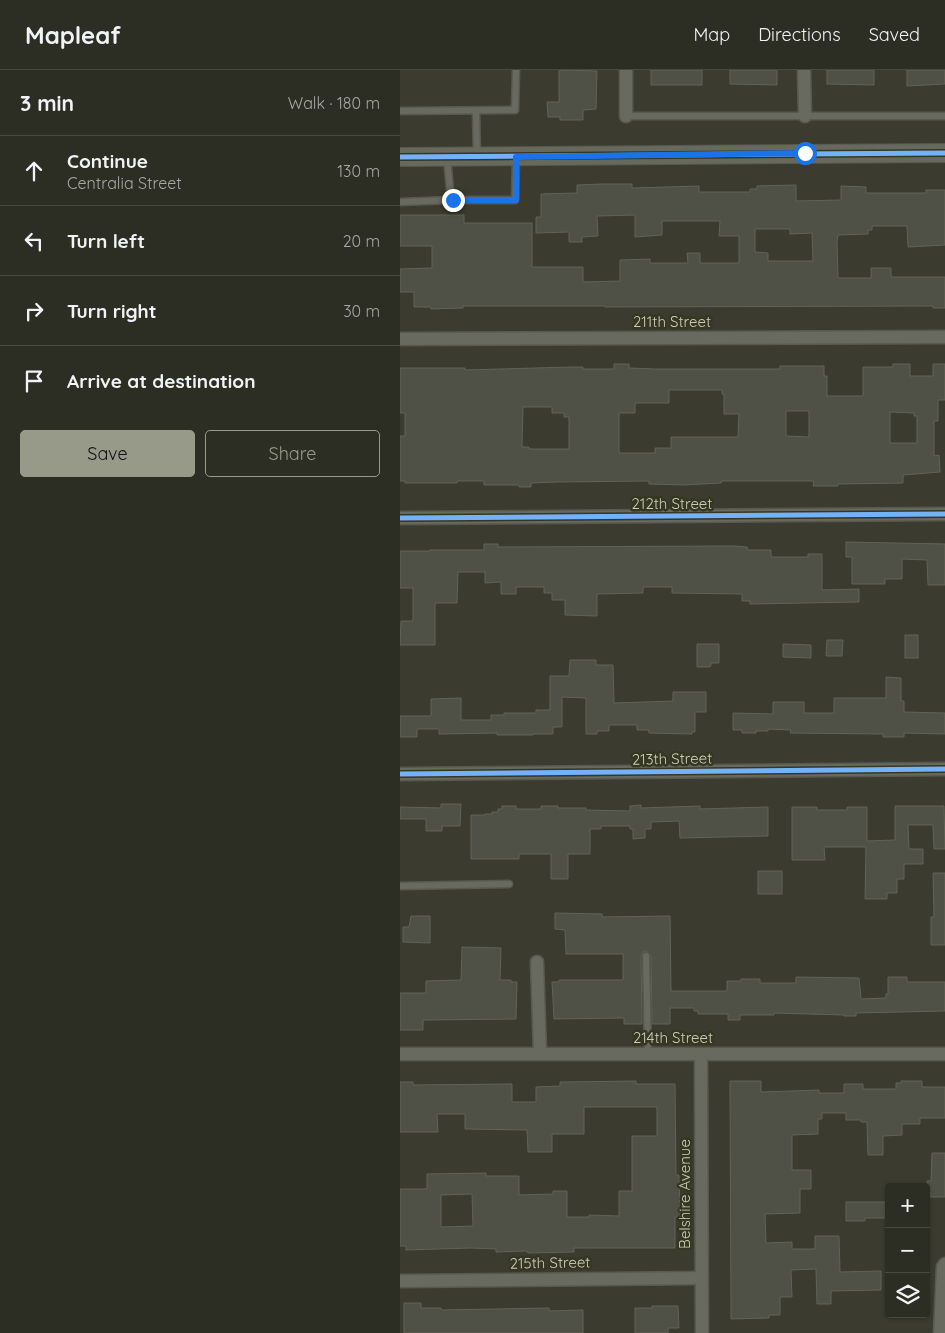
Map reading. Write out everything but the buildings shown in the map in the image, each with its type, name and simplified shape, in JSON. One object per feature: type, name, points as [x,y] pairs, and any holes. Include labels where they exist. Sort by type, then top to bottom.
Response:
[{"type":"main road","points":[[400,156],[516,157],[945,153]]},
{"type":"street","points":[[626,70],[626,116]]},
{"type":"street","points":[[804,70],[805,116]]},
{"type":"street","name":"211th Street","points":[[400,339],[945,337]]},
{"type":"street","name":"212th Street","points":[[400,518],[945,514]]},
{"type":"street","name":"213th Street","points":[[400,774],[945,769]]},
{"type":"street","points":[[537,962],[540,1053]]},
{"type":"street","name":"214th Street","points":[[400,1054],[945,1054]]},
{"type":"street","name":"Belshire Avenue","points":[[701,1055],[702,1333]]},
{"type":"street","points":[[940,1333],[943,1267],[945,1264]]},
{"type":"street","name":"215th Street","points":[[400,1281],[701,1278]]},
{"type":"lane","points":[[400,112],[515,110],[516,70]]},
{"type":"lane","points":[[476,111],[477,157]]},
{"type":"lane","points":[[626,116],[945,116]]},
{"type":"lane","points":[[447,156],[451,200]]},
{"type":"lane","points":[[400,202],[516,200],[516,157]]},
{"type":"lane","points":[[400,886],[509,884]]},
{"type":"lane","points":[[646,956],[648,1054]]},
{"type":"cycle path","points":[[400,157],[945,153]]},
{"type":"cycle path","points":[[400,518],[945,514]]},
{"type":"cycle path","points":[[400,774],[945,769]]},
{"type":"route","points":[[453,200],[516,200],[516,157],[805,153]]}]
